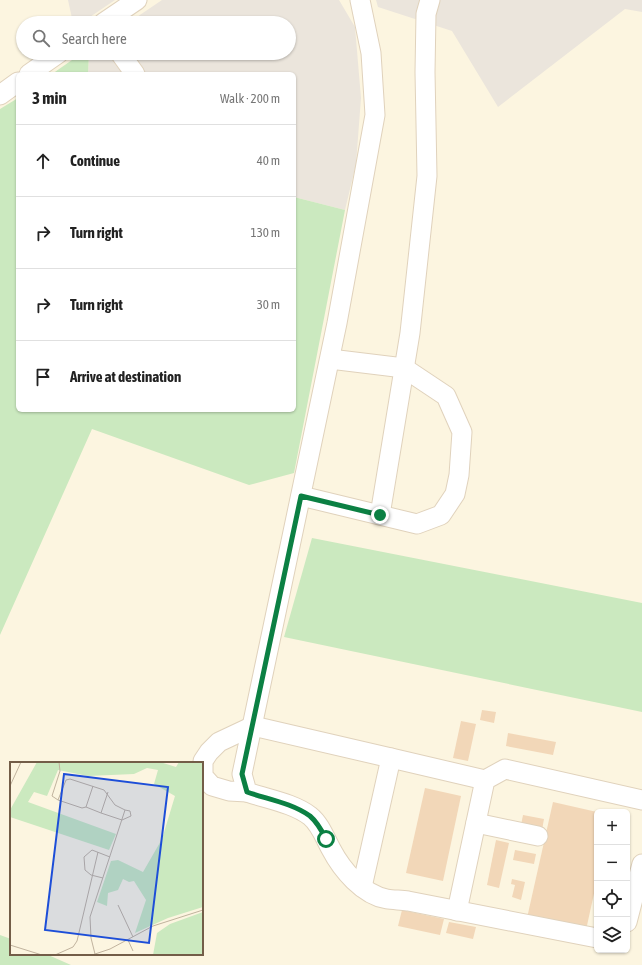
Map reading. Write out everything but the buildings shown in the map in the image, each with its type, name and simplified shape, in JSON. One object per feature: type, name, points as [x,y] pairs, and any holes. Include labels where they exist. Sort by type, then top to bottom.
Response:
[{"type":"street","points":[[247,792],[242,774],[330,359],[375,115],[371,53],[360,0]]},
{"type":"street","points":[[380,515],[410,333],[427,176],[425,72],[426,14],[430,0]]},
{"type":"street","points":[[113,16],[132,2]]},
{"type":"street","points":[[32,72],[49,60]]},
{"type":"street","points":[[125,60],[134,72]]},
{"type":"street","points":[[0,95],[16,83]]},
{"type":"street","points":[[301,496],[417,524],[430,520],[441,514],[455,494],[459,475],[462,432],[446,396],[404,368],[330,359]]},
{"type":"street","points":[[202,762],[219,742],[253,726],[485,780],[505,769],[642,800]]},
{"type":"street","points":[[362,887],[391,758]]},
{"type":"street","points":[[203,776],[212,786],[229,791],[247,792],[294,808],[310,816],[320,827],[335,857],[352,878],[362,887],[386,899],[408,901],[594,937]]},
{"type":"street","points":[[457,911],[485,780]]},
{"type":"street","points":[[476,823],[538,836]]},
{"type":"street","points":[[628,917],[642,864]]},
{"type":"shaded area","points":[[68,0],[115,0],[91,16],[71,16]]},
{"type":"shaded area","points":[[162,0],[339,0],[355,27],[361,98],[356,164],[345,210],[296,198],[296,72],[88,72],[89,60],[296,60],[296,16],[138,16]]},
{"type":"shaded area","points":[[376,0],[642,0],[642,12],[625,9],[498,107],[452,31],[378,7]]},
{"type":"green space","points":[[72,60],[89,60],[88,72],[55,72]]},
{"type":"green space","points":[[16,99],[16,412],[296,412],[296,198],[345,210],[294,473],[249,485],[92,429],[0,635],[0,109]]},
{"type":"green space","points":[[312,538],[642,603],[642,712],[284,637]]},
{"type":"green space","points":[[0,935],[10,939],[10,955],[48,955],[71,965],[0,965]]},
{"type":"route","points":[[326,839],[320,827],[310,816],[294,808],[247,792],[242,774],[301,496],[380,515]]}]
